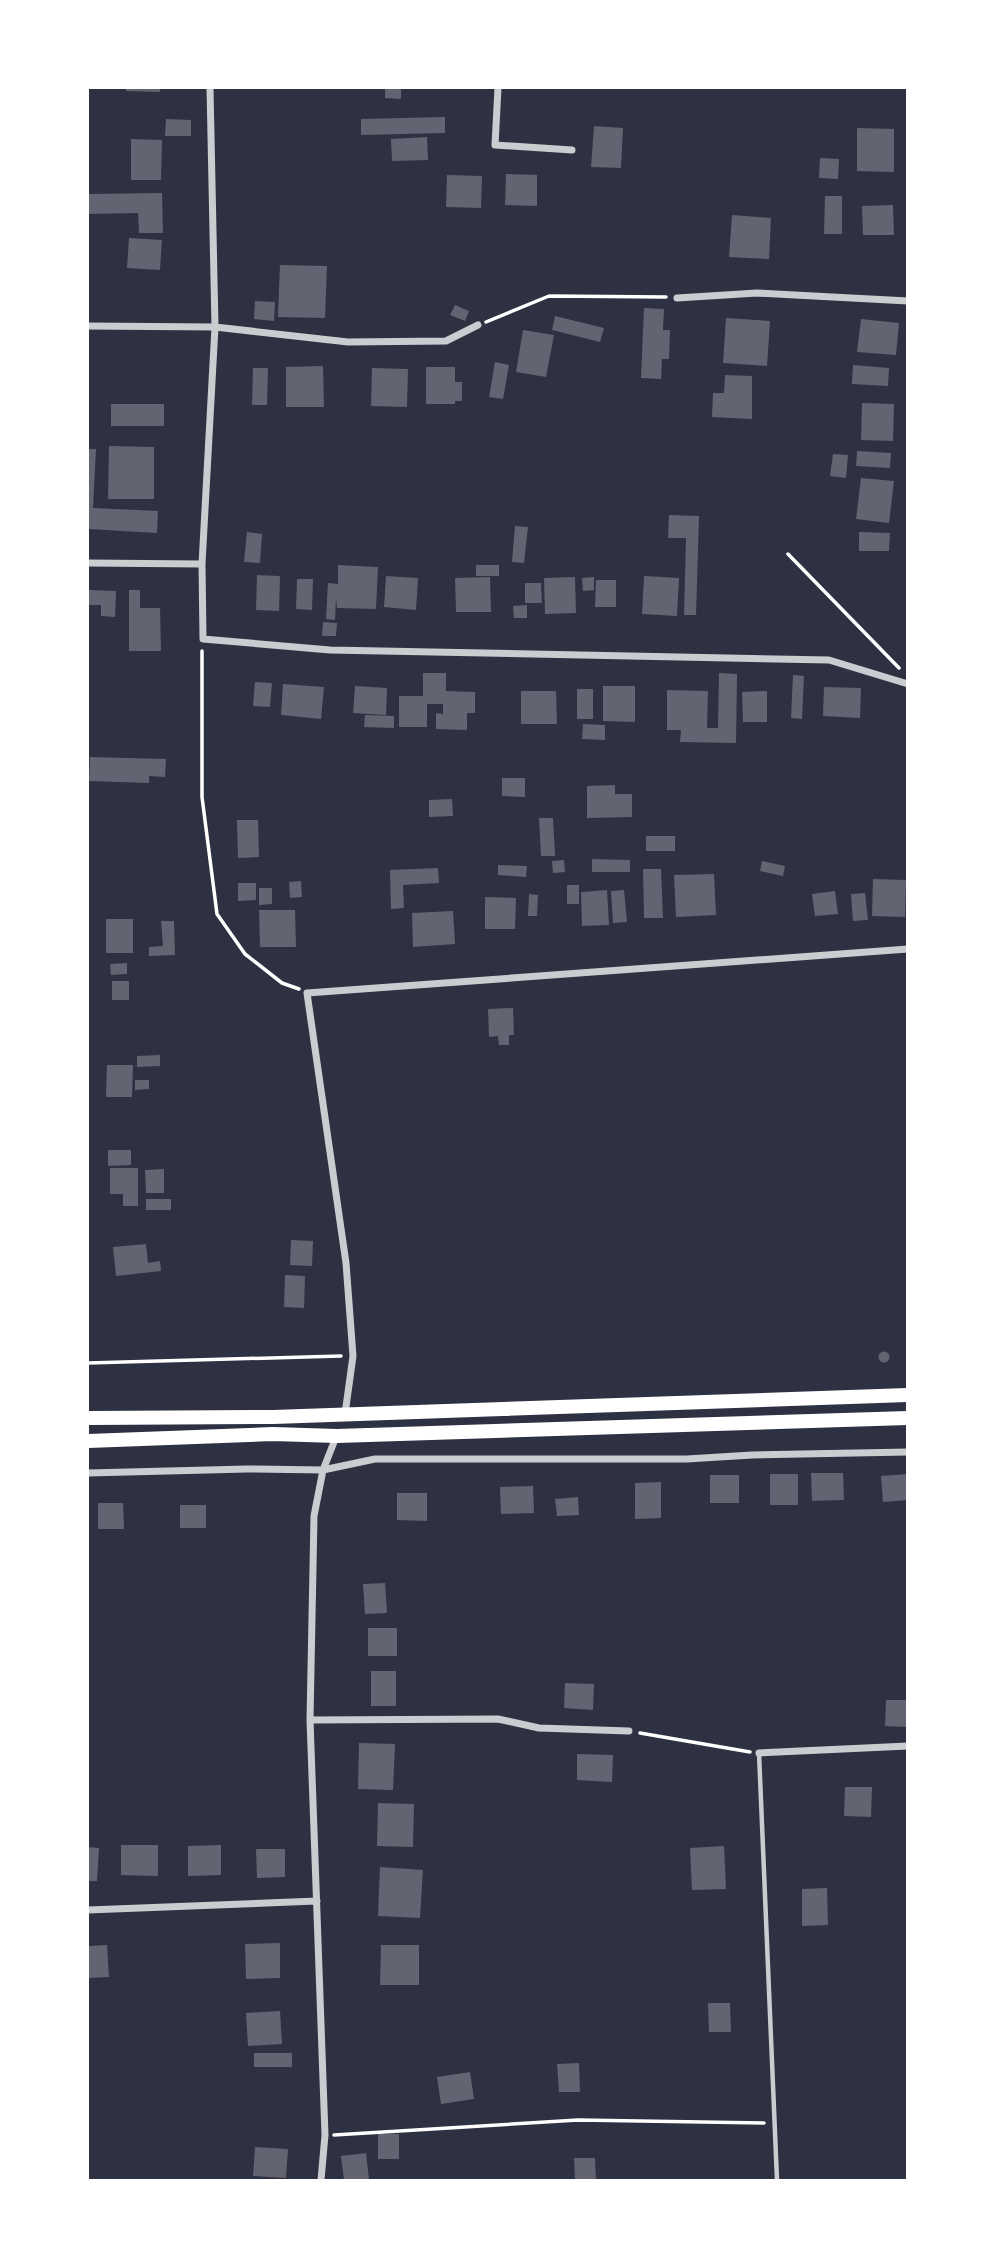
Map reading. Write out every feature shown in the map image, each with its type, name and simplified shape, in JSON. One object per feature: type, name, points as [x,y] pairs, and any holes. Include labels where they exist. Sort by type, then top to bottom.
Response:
[{"type":"main road","points":[[88,1417],[345,1414],[908,1395]]},
{"type":"main road","points":[[88,1441],[908,1418]]},
{"type":"street","points":[[210,88],[215,327],[202,564],[202,639],[330,650],[829,660],[908,684]]},
{"type":"street","points":[[498,88],[495,145],[572,150]]},
{"type":"street","points":[[677,298],[757,293],[908,301]]},
{"type":"street","points":[[88,326],[215,327],[362,342],[446,341],[478,325]]},
{"type":"street","points":[[88,563],[202,564]]},
{"type":"street","points":[[345,1414],[353,1356],[346,1263],[307,993],[908,949]]},
{"type":"street","points":[[321,2180],[325,2135],[310,1720],[314,1516],[323,1470],[337,1436]]},
{"type":"street","points":[[88,1473],[323,1470],[374,1459],[687,1459],[908,1452]]},
{"type":"street","points":[[310,1720],[498,1719],[539,1728],[629,1731]]},
{"type":"street","points":[[759,1753],[908,1746]]},
{"type":"street","points":[[88,1910],[317,1901]]},
{"type":"lane","points":[[759,1753],[777,2180]]},
{"type":"path","points":[[478,325],[549,296],[677,298]]},
{"type":"path","points":[[788,554],[908,677]]},
{"type":"path","points":[[202,639],[202,797],[217,914],[245,954],[282,983],[307,993]]},
{"type":"path","points":[[88,1363],[353,1356]]},
{"type":"path","points":[[629,1731],[759,1753]]},
{"type":"path","points":[[325,2135],[578,2120],[774,2124]]},
{"type":"building","points":[[126,88],[160,88],[160,92],[126,91]]},
{"type":"building","points":[[385,88],[401,88],[401,99],[385,98]]},
{"type":"building","points":[[445,117],[445,133],[361,135],[361,119]]},
{"type":"building","points":[[166,119],[191,120],[191,136],[165,136]]},
{"type":"building","points":[[594,126],[623,128],[621,168],[591,167]]},
{"type":"building","points":[[857,128],[894,129],[894,172],[857,171]]},
{"type":"building","points":[[427,137],[428,160],[392,161],[391,139]]},
{"type":"building","points":[[131,139],[162,140],[161,180],[131,180]]},
{"type":"building","points":[[820,158],[839,159],[838,179],[819,178]]},
{"type":"building","points":[[506,174],[537,175],[537,206],[505,205]]},
{"type":"building","points":[[447,175],[482,176],[481,208],[446,207]]},
{"type":"building","points":[[162,193],[163,233],[139,233],[138,213],[88,214],[88,194]]},
{"type":"building","points":[[825,196],[842,196],[842,234],[824,234]]},
{"type":"building","points":[[893,205],[894,235],[863,235],[862,206]]},
{"type":"building","points":[[732,215],[771,218],[769,259],[729,257]]},
{"type":"building","points":[[129,238],[162,240],[160,270],[127,268]]},
{"type":"building","points":[[280,265],[327,266],[325,318],[278,317]]},
{"type":"building","points":[[255,301],[275,302],[274,321],[254,319]]},
{"type":"building","points":[[455,305],[469,311],[465,321],[450,315]]},
{"type":"building","points":[[644,308],[664,309],[663,330],[670,330],[669,359],[662,359],[661,379],[641,378]]},
{"type":"building","points":[[555,316],[604,328],[600,342],[552,330]]},
{"type":"building","points":[[726,318],[770,321],[767,366],[723,363]]},
{"type":"building","points":[[861,319],[899,323],[896,355],[857,352]]},
{"type":"building","points":[[523,330],[554,335],[546,377],[516,372]]},
{"type":"building","points":[[495,362],[509,365],[503,399],[489,397]]},
{"type":"building","points":[[853,365],[889,368],[888,386],[852,384]]},
{"type":"building","points":[[323,366],[324,407],[286,407],[286,367]]},
{"type":"building","points":[[426,367],[455,367],[455,382],[462,382],[462,401],[455,401],[455,404],[426,404]]},
{"type":"building","points":[[253,368],[268,368],[267,405],[252,405]]},
{"type":"building","points":[[372,368],[408,369],[407,407],[371,406]]},
{"type":"building","points":[[725,375],[752,376],[752,419],[712,417],[713,393],[724,393]]},
{"type":"building","points":[[862,403],[894,404],[893,441],[861,440]]},
{"type":"building","points":[[111,404],[164,404],[164,426],[111,426]]},
{"type":"building","points":[[109,446],[154,447],[154,499],[108,499]]},
{"type":"building","points":[[88,449],[96,449],[93,508],[158,511],[157,533],[88,529]]},
{"type":"building","points":[[857,451],[891,453],[890,468],[856,466]]},
{"type":"building","points":[[833,454],[848,455],[846,478],[830,476]]},
{"type":"building","points":[[861,478],[894,481],[889,523],[856,519]]},
{"type":"building","points":[[669,515],[699,516],[696,615],[684,615],[686,538],[668,538]]},
{"type":"building","points":[[515,526],[528,527],[524,563],[512,562]]},
{"type":"building","points":[[247,532],[262,534],[260,563],[244,562]]},
{"type":"building","points":[[859,532],[890,533],[889,551],[859,551]]},
{"type":"building","points":[[338,565],[378,567],[376,609],[337,608],[336,598],[335,620],[326,619],[328,583],[338,584]]},
{"type":"building","points":[[476,565],[499,565],[499,576],[476,576]]},
{"type":"building","points":[[257,575],[280,576],[279,611],[256,610]]},
{"type":"building","points":[[386,576],[418,578],[416,610],[384,607]]},
{"type":"building","points":[[644,576],[679,578],[677,616],[642,614]]},
{"type":"building","points":[[490,577],[491,612],[456,612],[455,578]]},
{"type":"building","points":[[575,577],[576,613],[545,614],[544,578]]},
{"type":"building","points":[[594,577],[594,590],[583,591],[582,578]]},
{"type":"building","points":[[297,579],[313,579],[312,610],[296,609]]},
{"type":"building","points":[[596,580],[616,580],[616,607],[595,607]]},
{"type":"building","points":[[525,583],[541,583],[542,603],[525,603]]},
{"type":"building","points":[[89,590],[116,591],[115,617],[101,616],[101,605],[88,605]]},
{"type":"building","points":[[129,590],[140,590],[140,608],[160,608],[161,651],[129,651]]},
{"type":"building","points":[[527,605],[527,618],[514,618],[513,606]]},
{"type":"building","points":[[323,622],[337,623],[336,636],[322,636]]},
{"type":"building","points":[[423,673],[446,673],[446,691],[475,692],[475,713],[467,713],[467,730],[436,729],[436,713],[443,714],[443,704],[427,704],[427,727],[399,727],[399,696],[423,696]]},
{"type":"building","points":[[719,673],[737,674],[736,743],[680,742],[681,730],[667,730],[667,690],[708,691],[707,728],[718,728]]},
{"type":"building","points":[[793,675],[804,676],[802,719],[791,718]]},
{"type":"building","points":[[255,682],[272,683],[270,707],[253,706]]},
{"type":"building","points":[[283,684],[324,687],[321,719],[281,715]]},
{"type":"building","points":[[355,686],[387,688],[386,715],[353,713]]},
{"type":"building","points":[[603,686],[635,686],[635,722],[603,721]]},
{"type":"building","points":[[824,687],[861,688],[860,718],[823,716]]},
{"type":"building","points":[[577,689],[593,689],[593,719],[577,719]]},
{"type":"building","points":[[521,691],[556,691],[557,724],[521,724]]},
{"type":"building","points":[[767,691],[767,722],[743,722],[742,692]]},
{"type":"building","points":[[365,715],[394,716],[394,728],[364,727]]},
{"type":"building","points":[[583,724],[605,725],[605,740],[582,739]]},
{"type":"building","points":[[90,757],[166,759],[165,777],[149,776],[149,783],[89,781]]},
{"type":"building","points":[[502,778],[525,778],[525,797],[502,796]]},
{"type":"building","points":[[615,785],[615,794],[632,794],[632,817],[587,818],[587,786]]},
{"type":"building","points":[[452,799],[453,816],[429,817],[429,800]]},
{"type":"building","points":[[539,818],[553,818],[555,856],[541,856]]},
{"type":"building","points":[[237,820],[258,820],[259,857],[238,858]]},
{"type":"building","points":[[646,836],[675,836],[675,851],[646,851]]},
{"type":"building","points":[[592,859],[630,860],[630,872],[592,872]]},
{"type":"building","points":[[564,860],[565,872],[553,873],[552,861]]},
{"type":"building","points":[[762,861],[785,866],[783,876],[760,871]]},
{"type":"building","points":[[498,865],[527,866],[526,877],[498,875]]},
{"type":"building","points":[[438,868],[439,883],[403,885],[404,908],[391,909],[390,870]]},
{"type":"building","points":[[643,869],[661,869],[663,918],[644,918]]},
{"type":"building","points":[[714,874],[716,915],[676,917],[674,875]]},
{"type":"building","points":[[873,879],[906,880],[905,917],[872,916]]},
{"type":"building","points":[[301,881],[302,897],[290,898],[289,882]]},
{"type":"building","points":[[238,883],[256,883],[256,900],[238,901]]},
{"type":"building","points":[[567,885],[579,885],[579,904],[567,904]]},
{"type":"building","points":[[259,888],[272,888],[272,904],[259,905]]},
{"type":"building","points":[[607,890],[609,925],[582,926],[581,892]]},
{"type":"building","points":[[624,890],[627,922],[613,923],[611,891]]},
{"type":"building","points":[[835,891],[838,914],[815,916],[812,894]]},
{"type":"building","points":[[865,893],[868,920],[853,921],[851,894]]},
{"type":"building","points":[[529,894],[538,895],[537,916],[528,916]]},
{"type":"building","points":[[485,897],[516,898],[515,929],[485,929]]},
{"type":"building","points":[[259,910],[295,910],[296,947],[260,947]]},
{"type":"building","points":[[453,911],[455,944],[413,947],[412,913]]},
{"type":"building","points":[[106,919],[133,919],[133,953],[106,953]]},
{"type":"building","points":[[161,921],[174,921],[175,955],[149,956],[149,947],[163,946]]},
{"type":"building","points":[[127,963],[127,974],[111,975],[110,964]]},
{"type":"building","points":[[112,981],[129,981],[129,1000],[112,1000]]},
{"type":"building","points":[[513,1008],[514,1035],[509,1035],[509,1045],[499,1045],[498,1036],[489,1037],[488,1009]]},
{"type":"building","points":[[160,1055],[160,1066],[137,1067],[137,1056]]},
{"type":"building","points":[[107,1065],[133,1065],[132,1097],[106,1097]]},
{"type":"building","points":[[135,1080],[149,1080],[149,1089],[135,1090]]},
{"type":"building","points":[[108,1150],[131,1150],[131,1165],[108,1166]]},
{"type":"building","points":[[110,1168],[138,1168],[138,1206],[123,1206],[123,1194],[110,1194]]},
{"type":"building","points":[[164,1169],[164,1193],[146,1193],[145,1170]]},
{"type":"building","points":[[146,1199],[171,1199],[171,1210],[146,1210]]},
{"type":"building","points":[[291,1240],[313,1241],[312,1266],[290,1265]]},
{"type":"building","points":[[146,1244],[148,1263],[160,1261],[161,1271],[116,1276],[113,1247]]},
{"type":"building","points":[[285,1275],[305,1276],[304,1308],[284,1307]]},
{"type":"building","points":[[884,1352],[888,1353],[888,1361],[884,1362],[880,1361],[879,1357],[880,1353]]},
{"type":"building","points":[[811,1473],[843,1473],[844,1500],[812,1501]]},
{"type":"building","points":[[770,1474],[798,1474],[798,1505],[770,1505]]},
{"type":"building","points":[[908,1474],[908,1500],[883,1502],[881,1476]]},
{"type":"building","points":[[710,1475],[739,1475],[739,1503],[710,1503]]},
{"type":"building","points":[[661,1482],[661,1518],[635,1519],[635,1483]]},
{"type":"building","points":[[533,1486],[534,1513],[501,1514],[500,1487]]},
{"type":"building","points":[[397,1493],[427,1493],[427,1521],[397,1520]]},
{"type":"building","points":[[578,1497],[579,1515],[557,1516],[555,1499]]},
{"type":"building","points":[[98,1503],[123,1503],[124,1529],[98,1529]]},
{"type":"building","points":[[180,1505],[206,1505],[206,1528],[180,1528]]},
{"type":"building","points":[[385,1583],[387,1613],[365,1614],[363,1584]]},
{"type":"building","points":[[368,1628],[397,1628],[397,1656],[368,1656]]},
{"type":"building","points":[[371,1671],[396,1671],[396,1706],[371,1706]]},
{"type":"building","points":[[565,1683],[594,1684],[593,1710],[564,1708]]},
{"type":"building","points":[[886,1700],[908,1700],[908,1727],[885,1726]]},
{"type":"building","points":[[359,1743],[395,1744],[393,1790],[358,1789]]},
{"type":"building","points":[[577,1754],[613,1755],[612,1782],[577,1780]]},
{"type":"building","points":[[845,1787],[872,1787],[871,1817],[844,1816]]},
{"type":"building","points":[[378,1803],[414,1804],[413,1847],[377,1846]]},
{"type":"building","points":[[121,1845],[158,1845],[158,1876],[121,1875]]},
{"type":"building","points":[[221,1845],[221,1875],[188,1876],[188,1846]]},
{"type":"building","points":[[724,1846],[726,1889],[692,1890],[690,1848]]},
{"type":"building","points":[[88,1847],[99,1848],[97,1881],[88,1881]]},
{"type":"building","points":[[256,1849],[285,1849],[285,1877],[257,1878]]},
{"type":"building","points":[[380,1867],[423,1870],[420,1918],[378,1916]]},
{"type":"building","points":[[827,1888],[828,1925],[802,1926],[802,1889]]},
{"type":"building","points":[[280,1943],[280,1978],[246,1979],[245,1944]]},
{"type":"building","points":[[107,1945],[109,1977],[88,1978],[88,1946]]},
{"type":"building","points":[[381,1945],[419,1945],[419,1985],[380,1985]]},
{"type":"building","points":[[708,2003],[730,2003],[731,2032],[709,2032]]},
{"type":"building","points":[[280,2011],[282,2044],[248,2046],[246,2013]]},
{"type":"building","points":[[254,2053],[292,2053],[292,2067],[254,2067]]},
{"type":"building","points":[[579,2063],[580,2092],[559,2092],[557,2064]]},
{"type":"building","points":[[470,2072],[474,2099],[441,2104],[437,2077]]},
{"type":"building","points":[[378,2134],[399,2134],[399,2159],[378,2159]]},
{"type":"building","points":[[255,2147],[288,2149],[286,2178],[253,2176]]},
{"type":"building","points":[[366,2153],[369,2179],[344,2180],[341,2156]]},
{"type":"building","points":[[574,2158],[595,2158],[596,2180],[575,2180]]}]
